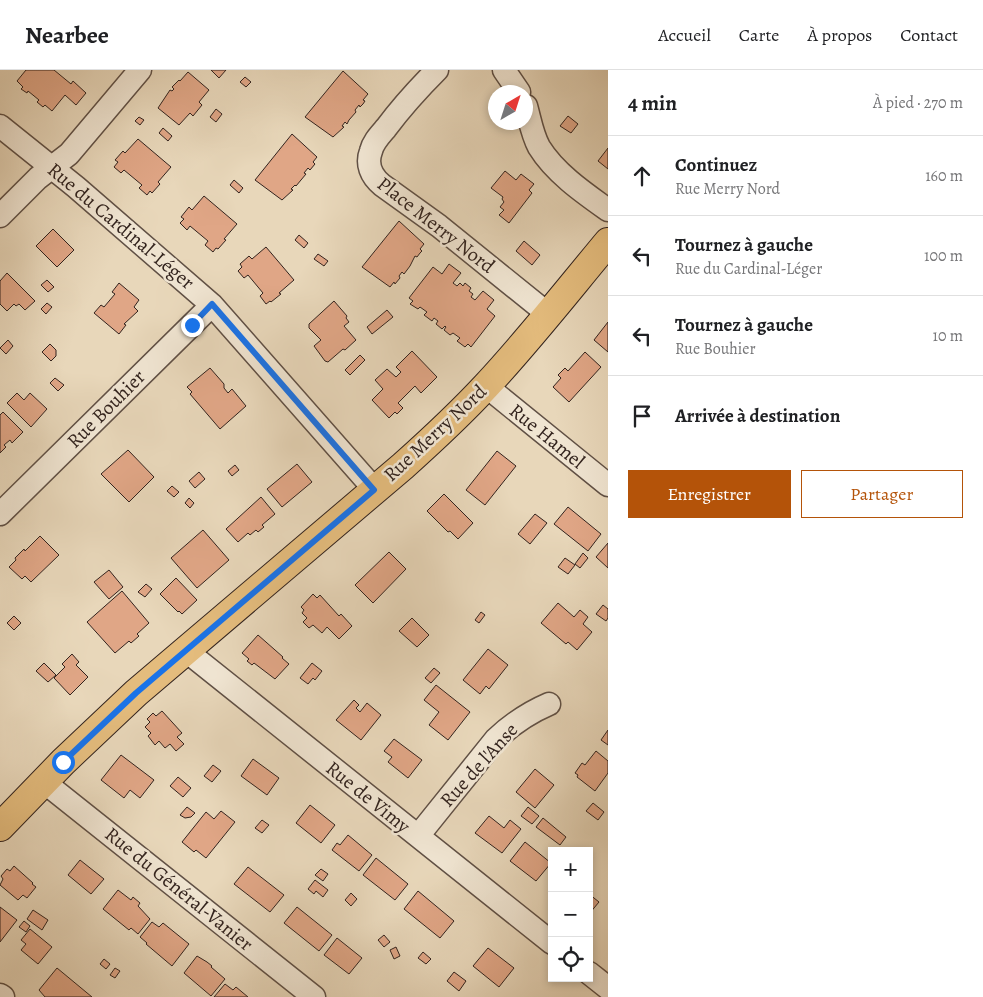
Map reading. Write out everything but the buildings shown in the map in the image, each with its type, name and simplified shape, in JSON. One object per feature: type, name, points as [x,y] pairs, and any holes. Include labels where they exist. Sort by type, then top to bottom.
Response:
[{"type":"main road","name":"Rue Merry Nord","points":[[0,828],[44,782],[136,693],[439,433],[486,386],[608,242]]},
{"type":"street","points":[[0,216],[32,184],[70,154],[140,70]]},
{"type":"street","name":"Place Merry Nord","points":[[437,70],[411,98],[373,146],[369,158],[373,176],[382,185],[439,226],[548,314]]},
{"type":"street","points":[[504,70],[514,85]]},
{"type":"street","name":"Rue du Cardinal-Léger","points":[[0,126],[212,304],[374,490]]},
{"type":"street","points":[[533,130],[544,153],[567,178],[608,210]]},
{"type":"street","name":"Rue Bouhier","points":[[0,514],[212,304]]},
{"type":"street","name":"Rue Hamel","points":[[486,386],[608,485]]},
{"type":"street","name":"Rue de Vimy","points":[[185,650],[548,940]]},
{"type":"street","name":"Rue de l'Anse","points":[[418,836],[496,739],[524,716],[548,704]]},
{"type":"street","name":"Rue du Général-Vanier","points":[[44,782],[314,997]]},
{"type":"street","points":[[593,976],[608,988]]},
{"type":"route","points":[[63,762],[185,650],[374,490],[212,304],[192,325]]}]
